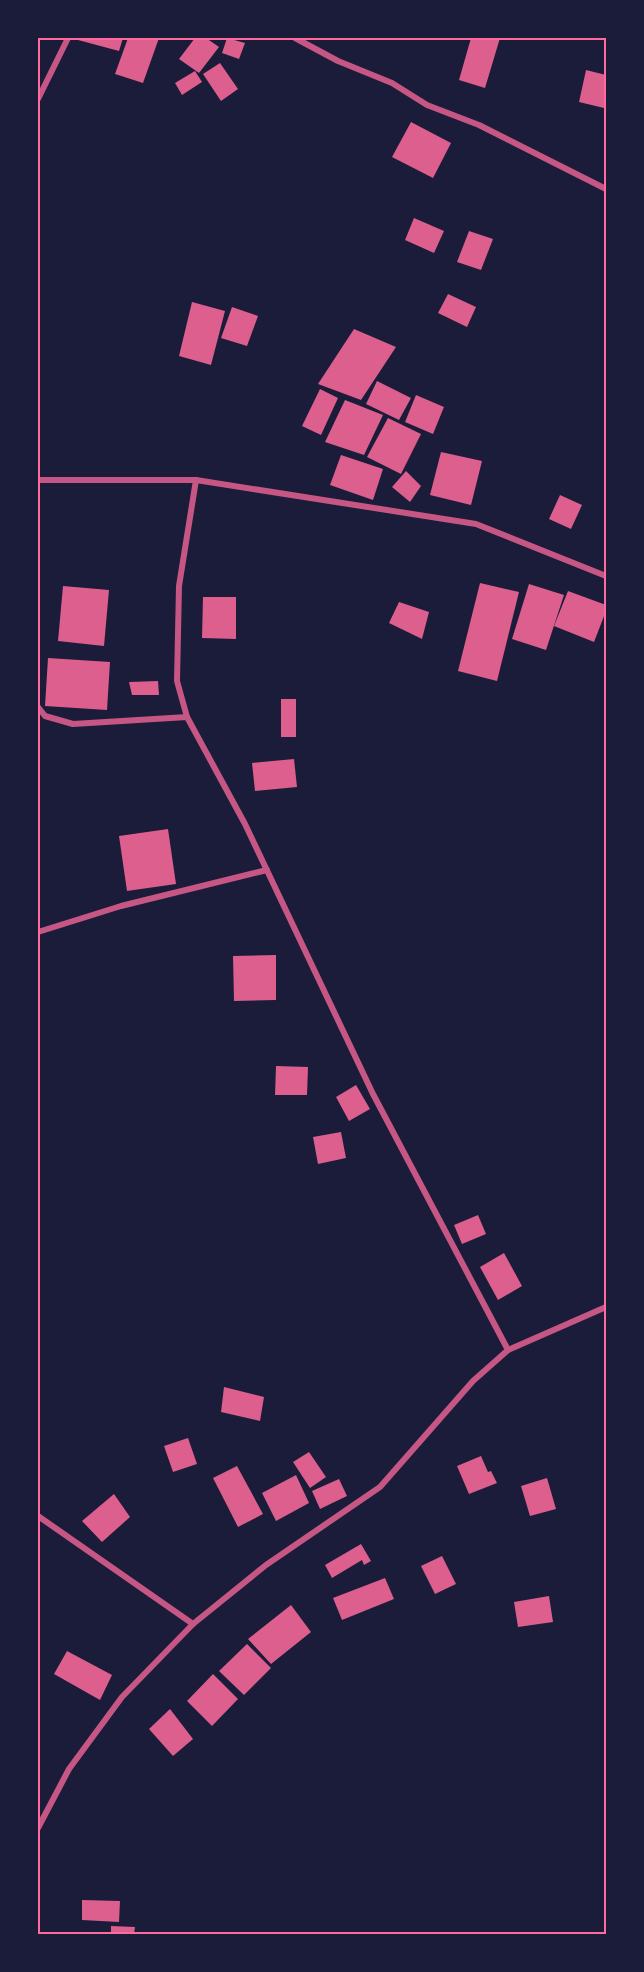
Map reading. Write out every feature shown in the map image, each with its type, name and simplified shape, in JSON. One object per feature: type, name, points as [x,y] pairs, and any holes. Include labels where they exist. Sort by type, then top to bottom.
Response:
[{"type":"street","points":[[38,99],[68,38]]},
{"type":"street","points":[[295,38],[338,61],[392,83],[428,105],[479,125],[606,189]]},
{"type":"street","points":[[38,480],[196,480],[476,524],[606,576]]},
{"type":"street","points":[[196,480],[179,586],[177,681],[187,717],[245,824],[373,1094],[508,1350]]},
{"type":"street","points":[[38,706],[45,716],[73,724],[187,717]]},
{"type":"street","points":[[38,932],[121,906],[267,870]]},
{"type":"street","points":[[38,1828],[69,1769],[122,1697],[194,1624],[267,1565],[380,1487],[473,1381],[508,1350],[606,1307]]},
{"type":"street","points":[[38,1516],[194,1624]]},
{"type":"building","points":[[79,38],[123,38],[119,51],[78,40]]},
{"type":"building","points":[[128,38],[159,38],[143,83],[115,74]]},
{"type":"building","points":[[195,38],[206,38],[219,47],[199,73],[179,59]]},
{"type":"building","points":[[227,38],[245,43],[239,59],[222,53]]},
{"type":"building","points":[[471,38],[500,38],[485,88],[459,80]]},
{"type":"building","points":[[220,63],[238,89],[221,101],[203,74]]},
{"type":"building","points":[[586,70],[606,75],[604,108],[579,102]]},
{"type":"building","points":[[195,71],[202,82],[182,95],[175,83]]},
{"type":"building","points":[[411,122],[451,143],[433,178],[392,157]]},
{"type":"building","points":[[414,218],[444,231],[434,253],[405,240]]},
{"type":"building","points":[[469,231],[493,239],[481,270],[457,262]]},
{"type":"building","points":[[448,294],[476,307],[467,327],[438,313]]},
{"type":"building","points":[[192,302],[225,311],[211,365],[179,356]]},
{"type":"building","points":[[232,307],[258,316],[247,346],[221,338]]},
{"type":"building","points":[[354,329],[396,347],[361,400],[318,384]]},
{"type":"building","points":[[377,381],[411,398],[399,420],[366,404]]},
{"type":"building","points":[[320,389],[338,398],[321,435],[302,426]]},
{"type":"building","points":[[416,395],[444,407],[433,434],[405,422]]},
{"type":"building","points":[[345,400],[383,415],[364,455],[325,442]]},
{"type":"building","points":[[388,418],[421,434],[401,474],[367,457]]},
{"type":"building","points":[[441,452],[482,461],[471,505],[430,495]]},
{"type":"building","points":[[341,455],[383,469],[373,500],[330,485]]},
{"type":"building","points":[[406,471],[421,486],[410,502],[392,487]]},
{"type":"building","points":[[560,495],[582,505],[571,529],[549,519]]},
{"type":"building","points":[[480,583],[519,592],[497,681],[458,671]]},
{"type":"building","points":[[529,584],[564,595],[546,650],[512,639]]},
{"type":"building","points":[[63,586],[109,590],[104,646],[58,641]]},
{"type":"building","points":[[568,591],[606,605],[606,611],[594,642],[554,626]]},
{"type":"building","points":[[203,597],[236,597],[236,639],[202,638]]},
{"type":"building","points":[[399,602],[429,612],[422,639],[389,623]]},
{"type":"building","points":[[48,658],[110,662],[107,710],[45,706]]},
{"type":"building","points":[[158,681],[159,695],[132,695],[129,682]]},
{"type":"building","points":[[281,699],[296,699],[296,737],[281,737]]},
{"type":"building","points":[[294,759],[297,787],[255,791],[252,763]]},
{"type":"building","points":[[168,829],[176,884],[127,891],[119,836]]},
{"type":"building","points":[[276,955],[276,1000],[234,1001],[233,956]]},
{"type":"building","points":[[276,1066],[308,1067],[307,1095],[275,1095]]},
{"type":"building","points":[[356,1085],[370,1109],[349,1121],[336,1097]]},
{"type":"building","points":[[341,1132],[346,1158],[318,1164],[313,1137]]},
{"type":"building","points":[[478,1215],[486,1234],[462,1244],[454,1225]]},
{"type":"building","points":[[504,1253],[522,1286],[498,1300],[480,1267]]},
{"type":"building","points":[[224,1387],[264,1397],[260,1421],[221,1412]]},
{"type":"building","points":[[188,1438],[197,1464],[173,1472],[164,1446]]},
{"type":"building","points":[[309,1452],[326,1477],[310,1488],[293,1462]]},
{"type":"building","points":[[481,1456],[488,1472],[491,1471],[497,1483],[469,1494],[457,1466]]},
{"type":"building","points":[[237,1466],[263,1514],[238,1527],[213,1478]]},
{"type":"building","points":[[296,1475],[309,1503],[276,1521],[262,1493]]},
{"type":"building","points":[[547,1478],[556,1509],[530,1516],[521,1486]]},
{"type":"building","points":[[339,1479],[347,1496],[320,1509],[312,1491]]},
{"type":"building","points":[[114,1494],[130,1517],[102,1542],[82,1521]]},
{"type":"building","points":[[361,1544],[371,1561],[364,1565],[362,1560],[332,1578],[325,1565]]},
{"type":"building","points":[[442,1556],[456,1584],[435,1594],[421,1566]]},
{"type":"building","points":[[385,1578],[394,1599],[342,1620],[333,1598]]},
{"type":"building","points":[[549,1596],[553,1622],[518,1627],[514,1602]]},
{"type":"building","points":[[291,1605],[311,1632],[271,1664],[248,1639]]},
{"type":"building","points":[[247,1644],[271,1668],[244,1695],[219,1671]]},
{"type":"building","points":[[67,1651],[112,1675],[100,1700],[54,1674]]},
{"type":"building","points":[[213,1674],[238,1699],[212,1726],[187,1701]]},
{"type":"building","points":[[170,1709],[193,1739],[173,1756],[149,1729]]},
{"type":"building","points":[[82,1900],[120,1901],[119,1922],[82,1920]]},
{"type":"building","points":[[111,1926],[135,1927],[134,1934],[111,1934]]}]
